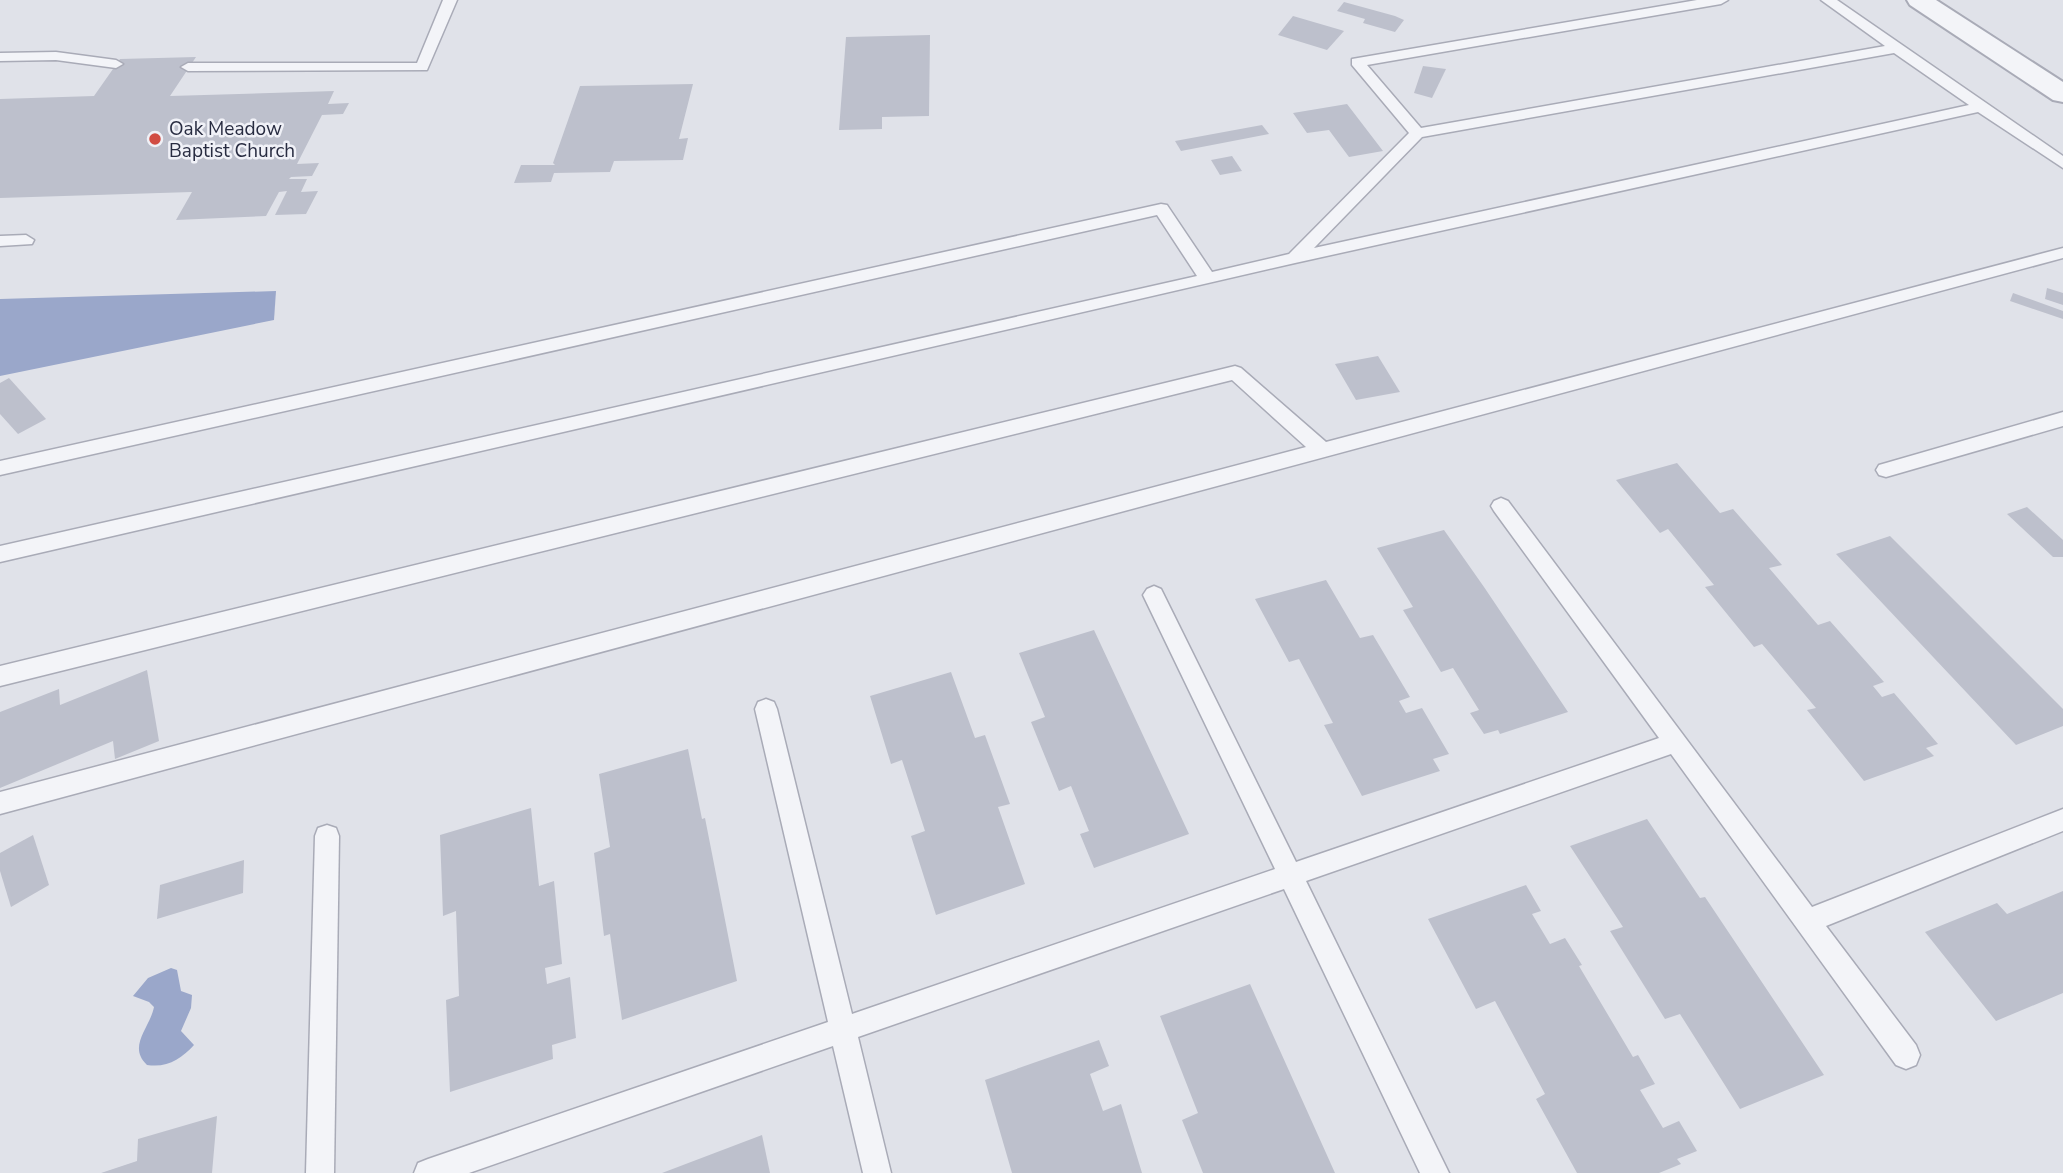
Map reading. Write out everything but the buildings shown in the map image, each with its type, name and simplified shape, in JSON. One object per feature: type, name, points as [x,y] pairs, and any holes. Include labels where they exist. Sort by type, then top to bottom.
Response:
[{"type":"street","points":[[1919,0],[2063,94]]},
{"type":"lane","points":[[188,67],[422,67],[450,0]]},
{"type":"lane","points":[[1417,133],[1357,62],[1721,0]]},
{"type":"lane","points":[[1828,0],[2063,163]]},
{"type":"lane","points":[[1295,258],[1417,133],[1897,48]]},
{"type":"lane","points":[[0,57],[56,56],[116,64]]},
{"type":"lane","points":[[0,554],[1295,258],[1981,107]]},
{"type":"lane","points":[[0,468],[1161,209],[1208,279]]},
{"type":"lane","points":[[0,241],[26,240]]},
{"type":"lane","points":[[0,803],[2063,253]]},
{"type":"lane","points":[[0,676],[1235,373],[1323,451]]},
{"type":"lane","points":[[1886,470],[2063,419]]},
{"type":"lane","points":[[1502,506],[1906,1055]]},
{"type":"lane","points":[[1154,595],[1435,1173]]},
{"type":"lane","points":[[766,709],[877,1173]]},
{"type":"lane","points":[[428,1173],[1676,741]]},
{"type":"lane","points":[[1808,921],[2063,820]]},
{"type":"lane","points":[[320,1173],[327,836]]},
{"type":"water","points":[[276,291],[274,320],[0,376],[0,299]]},
{"type":"water","points":[[171,968],[177,970],[181,991],[192,995],[191,1008],[181,1031],[194,1045],[174,1061],[147,1065],[141,1058],[139,1044],[154,1007],[149,1002],[133,996],[148,978]]},
{"type":"place","name":"Oak Meadow Baptist Church","points":[[155,139]]}]
